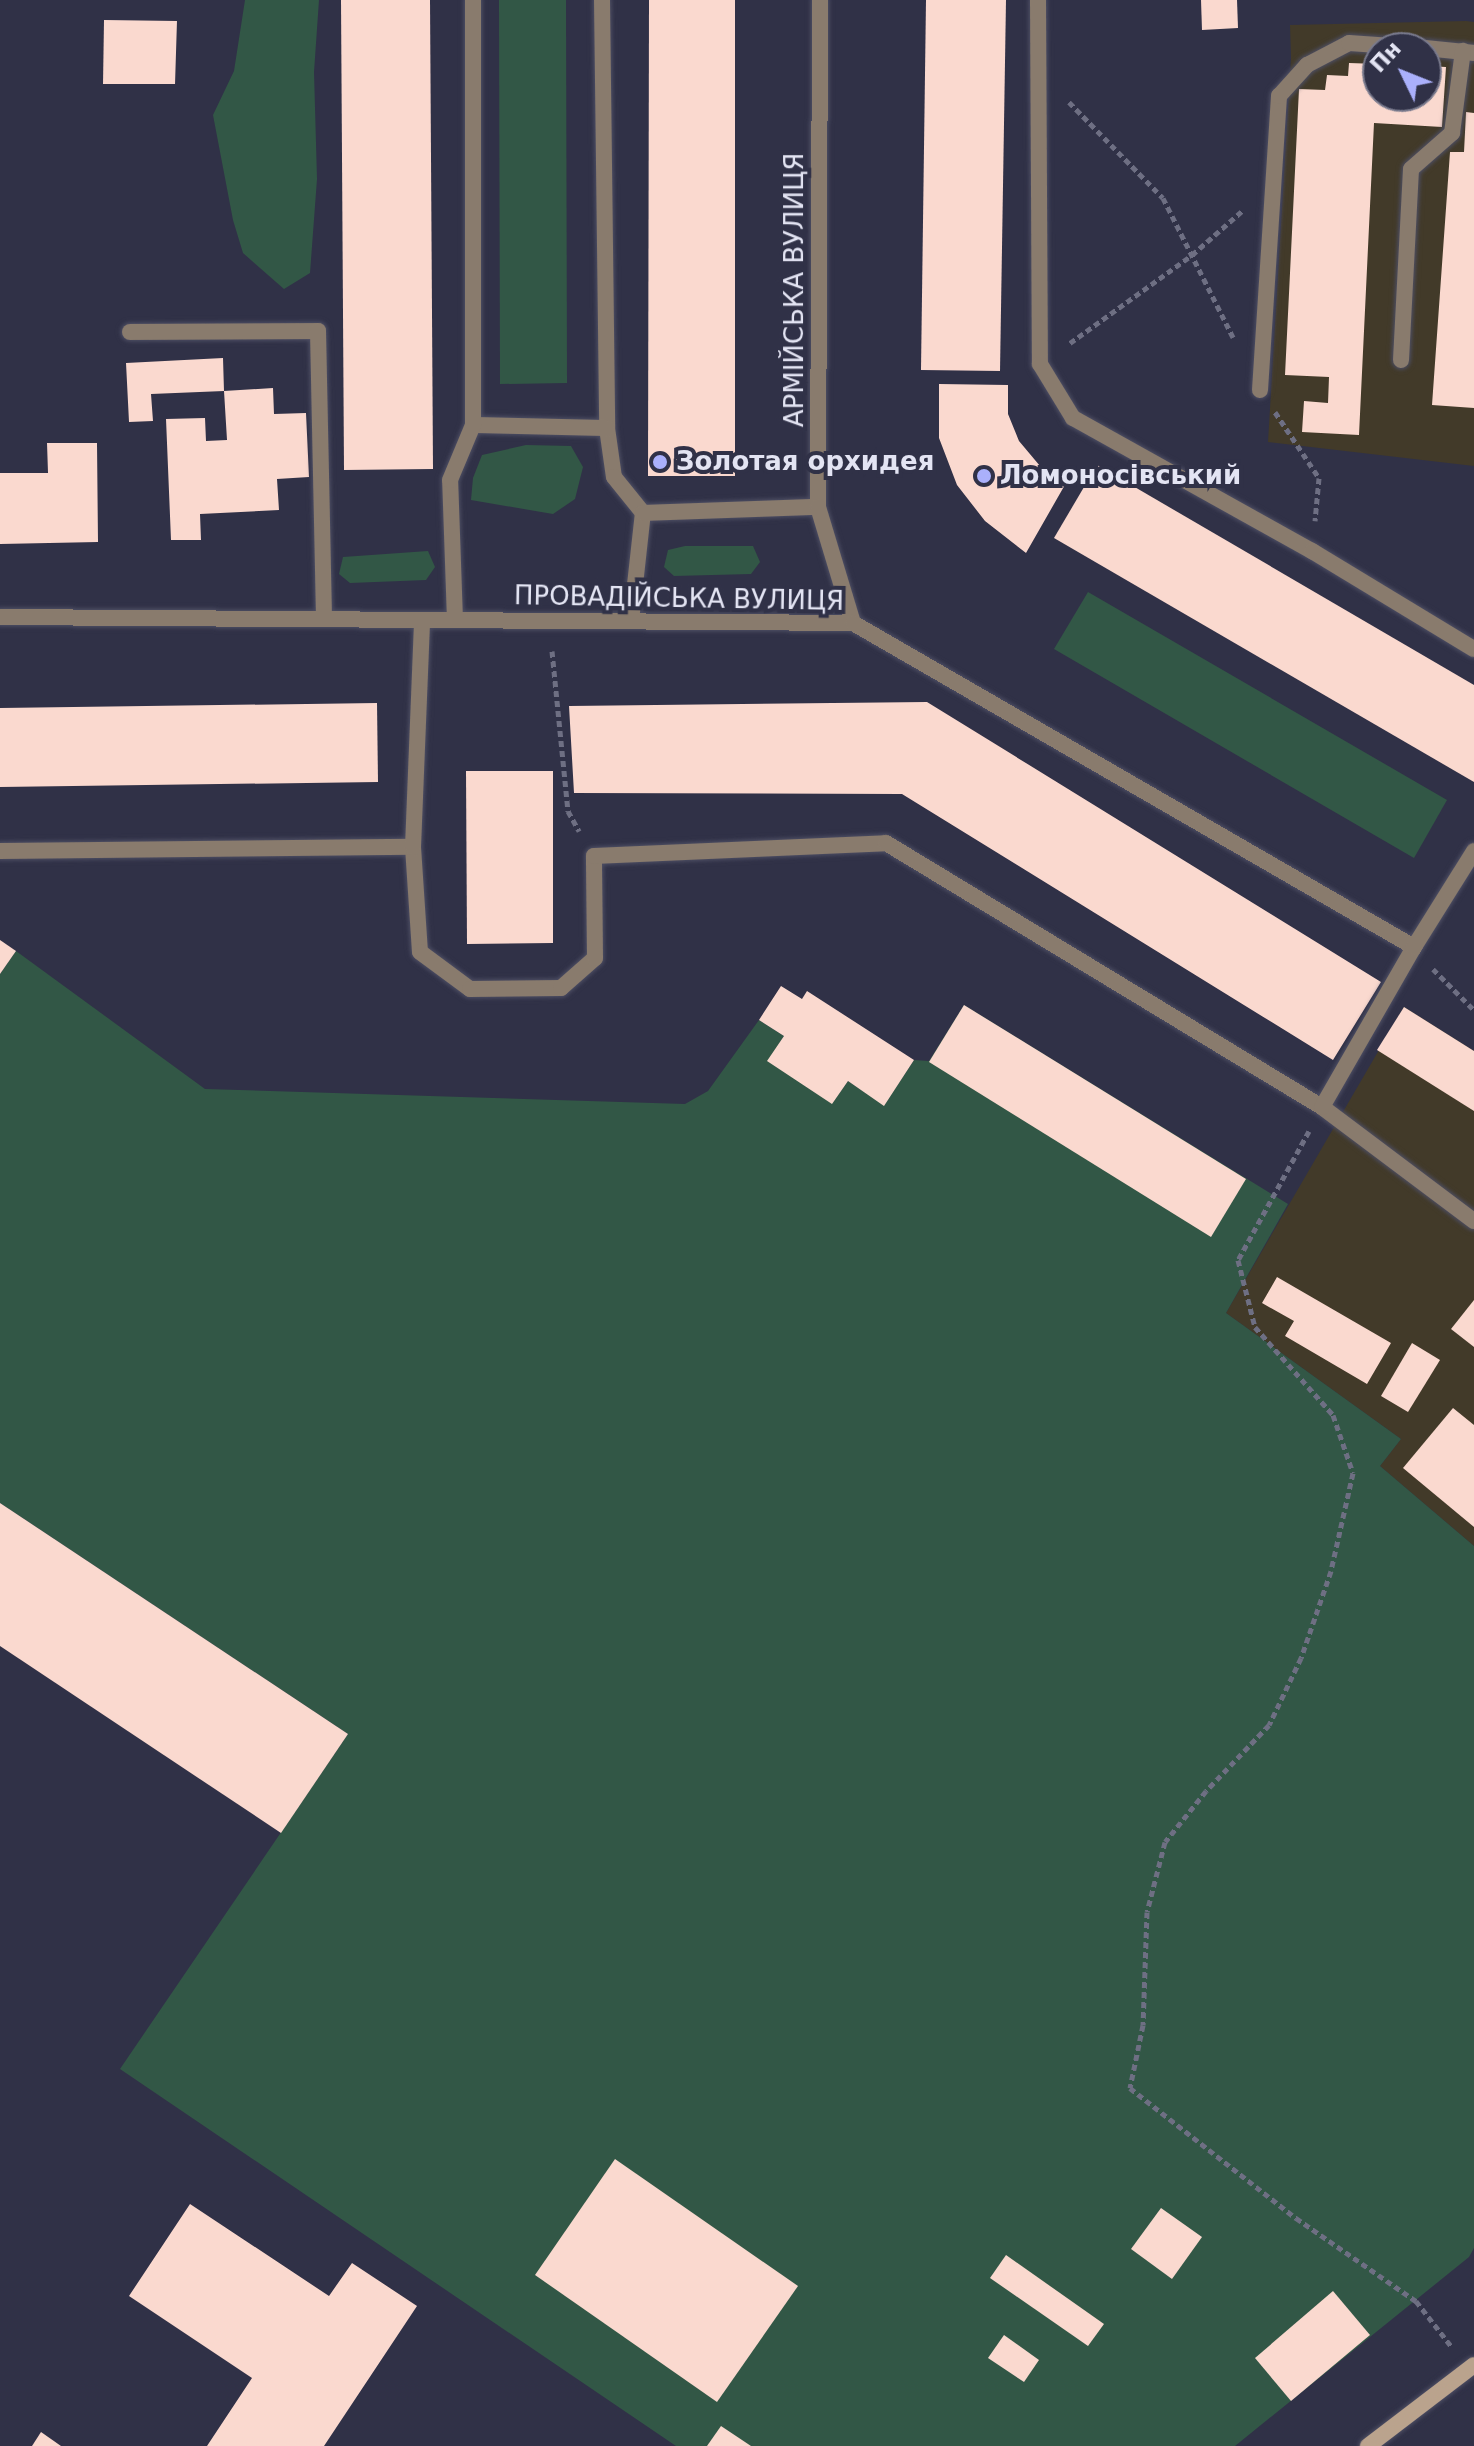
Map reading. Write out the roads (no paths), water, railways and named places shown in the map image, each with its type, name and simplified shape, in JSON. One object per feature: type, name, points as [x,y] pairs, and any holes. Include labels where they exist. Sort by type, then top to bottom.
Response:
[{"type":"main road","points":[[1368,2446],[1471,2367]]},
{"type":"street","points":[[455,620],[450,480],[473,425],[473,0]]},
{"type":"street","points":[[602,0],[607,428],[614,477],[643,513],[631,621]]},
{"type":"street","name":"АРМІЙСЬКА ВУЛИЦЯ","points":[[820,0],[818,507],[853,623]]},
{"type":"street","points":[[1038,0],[1040,364],[1073,418],[1312,551],[1474,649]]},
{"type":"street","points":[[1260,390],[1279,96],[1307,65],[1349,43],[1362,44]]},
{"type":"street","points":[[1401,360],[1411,169],[1452,133],[1468,52],[1442,50]]},
{"type":"street","points":[[130,332],[318,331],[324,619]]},
{"type":"street","points":[[473,425],[607,428]]},
{"type":"street","points":[[643,513],[818,507]]},
{"type":"street","name":"ПРОВАДІЙСЬКА ВУЛИЦЯ","points":[[0,617],[853,623],[1414,947]]},
{"type":"street","points":[[422,620],[413,847],[420,952],[470,989],[561,988],[595,958],[594,856],[886,843],[1322,1107],[1474,1221]]},
{"type":"street","points":[[0,851],[413,847]]},
{"type":"street","points":[[1322,1107],[1414,947],[1474,851]]},
{"type":"place","name":"Золотая орхидея","points":[[660,462]]},
{"type":"place","name":"Ломоносівський","points":[[984,476]]}]
